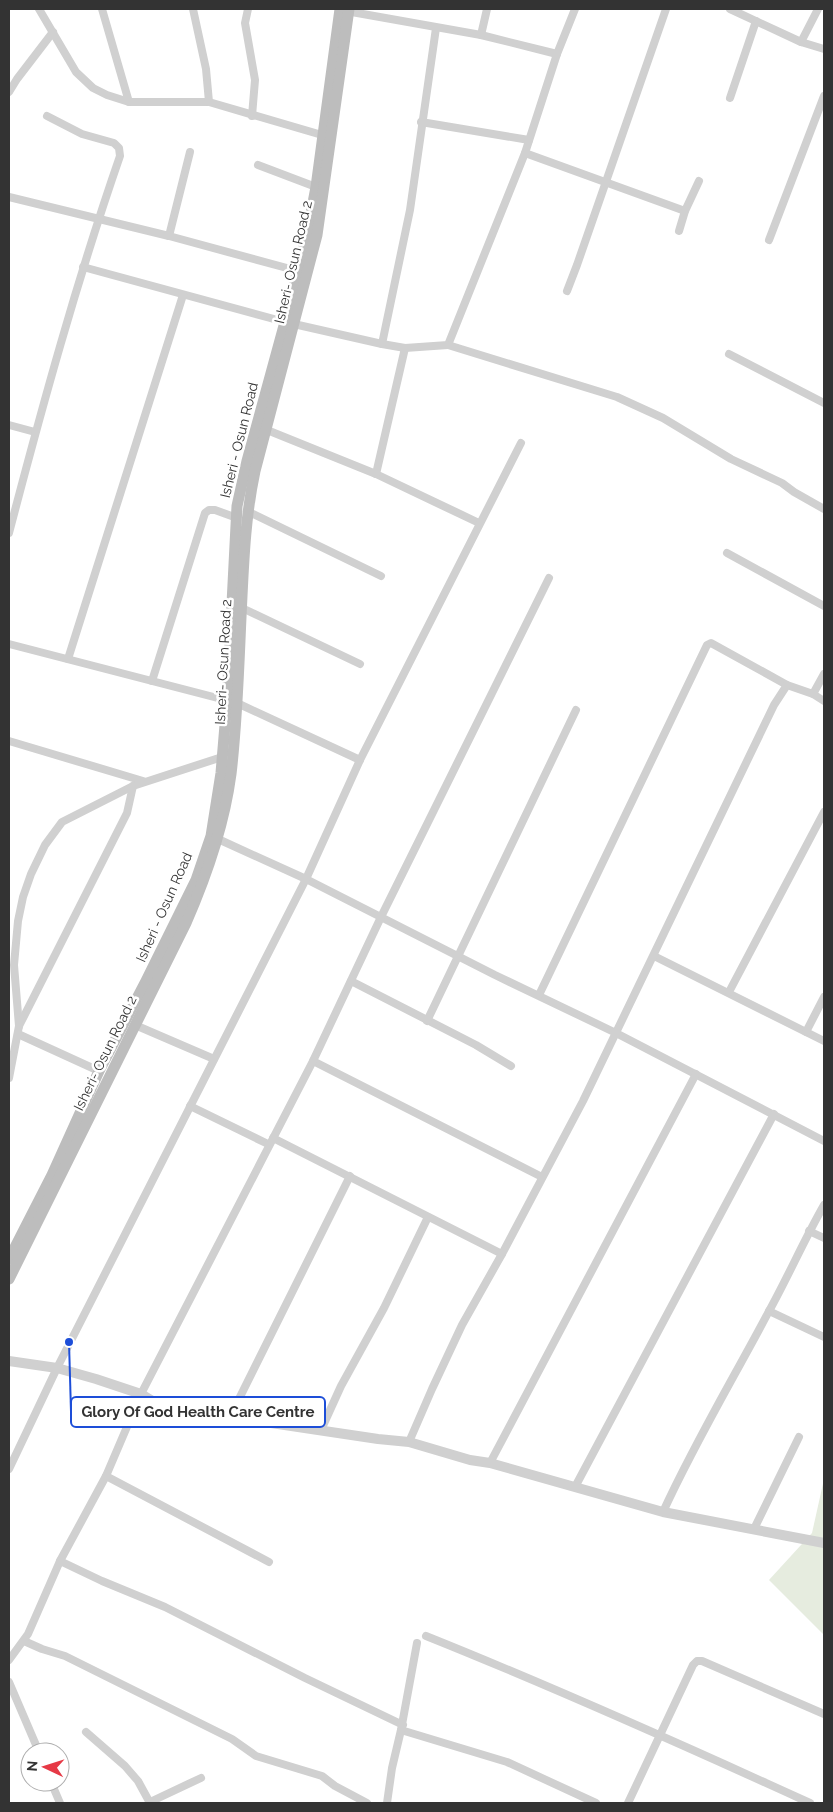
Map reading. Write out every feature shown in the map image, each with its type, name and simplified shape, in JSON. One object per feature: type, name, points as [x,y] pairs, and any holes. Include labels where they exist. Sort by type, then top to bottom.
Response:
[{"type":"main road","name":"Isheri - Osun Road","points":[[9,1259],[52,1174],[99,1071],[196,880],[210,836],[232,702],[238,506],[247,461],[289,323],[316,186],[322,135],[344,10]]},
{"type":"main road","name":"Isheri- Osun Road 2","points":[[9,1279],[186,923],[201,889],[218,839],[230,775],[232,702],[242,608],[247,511],[255,471],[267,430],[289,323],[317,235],[324,192],[344,10]]},
{"type":"street","points":[[39,9],[76,72],[93,88],[107,95],[129,102],[209,102],[322,135]]},
{"type":"street","points":[[102,9],[129,102]]},
{"type":"street","points":[[193,9],[206,69],[209,102]]},
{"type":"street","points":[[248,9],[245,23],[255,80],[252,116]]},
{"type":"street","points":[[481,35],[487,9]]},
{"type":"street","points":[[448,345],[525,153],[557,54],[575,9]]},
{"type":"street","points":[[567,291],[666,9]]},
{"type":"street","points":[[730,9],[801,42],[824,49]]},
{"type":"street","points":[[801,42],[818,9]]},
{"type":"street","points":[[344,10],[481,35],[557,54]]},
{"type":"street","points":[[730,98],[756,22]]},
{"type":"street","points":[[382,344],[410,210],[436,28]]},
{"type":"street","points":[[9,92],[53,32]]},
{"type":"street","points":[[769,240],[824,96]]},
{"type":"street","points":[[9,533],[83,268],[120,156],[119,148],[114,143],[82,134],[47,116]]},
{"type":"street","points":[[422,122],[529,140]]},
{"type":"street","points":[[169,236],[190,152]]},
{"type":"street","points":[[525,153],[685,211]]},
{"type":"street","points":[[258,166],[316,186]]},
{"type":"street","points":[[679,231],[685,211],[699,181]]},
{"type":"street","points":[[9,199],[98,218],[298,272]]},
{"type":"street","points":[[83,268],[289,323],[382,344],[405,348],[448,345],[617,397],[663,418],[731,459],[782,483],[824,509]]},
{"type":"street","points":[[68,659],[183,295]]},
{"type":"street","points":[[376,474],[405,348]]},
{"type":"street","points":[[728,354],[824,403]]},
{"type":"street","points":[[9,425],[36,432]]},
{"type":"street","points":[[267,430],[376,474],[479,523]]},
{"type":"street","points":[[9,1469],[57,1368],[306,879],[360,760],[521,443]]},
{"type":"street","points":[[152,681],[205,514],[209,510],[215,510],[237,518]]},
{"type":"street","points":[[247,511],[381,576]]},
{"type":"street","points":[[727,553],[824,606]]},
{"type":"street","points":[[9,1660],[24,1641],[60,1561],[106,1476],[141,1394],[313,1060],[381,917],[549,578]]},
{"type":"street","points":[[242,608],[360,664]]},
{"type":"street","points":[[538,995],[707,645],[711,643],[787,685],[813,694],[824,701]]},
{"type":"street","points":[[9,644],[232,702],[360,760]]},
{"type":"street","points":[[813,694],[824,674]]},
{"type":"street","points":[[409,1442],[462,1326],[583,1101],[774,705],[787,685]]},
{"type":"street","points":[[427,1020],[576,710]]},
{"type":"street","points":[[9,741],[143,781]]},
{"type":"street","points":[[19,1030],[11,965],[23,898],[31,874],[45,844],[62,822],[143,781],[222,757]]},
{"type":"street","points":[[9,1073],[19,1030],[127,813],[133,786]]},
{"type":"street","points":[[729,992],[824,812]]},
{"type":"street","points":[[218,839],[306,879],[495,975],[616,1033],[824,1141]]},
{"type":"street","points":[[654,956],[824,1041]]},
{"type":"street","points":[[351,981],[511,1066]]},
{"type":"street","points":[[806,1032],[824,997]]},
{"type":"street","points":[[135,1025],[214,1059]]},
{"type":"street","points":[[19,1030],[99,1071]]},
{"type":"street","points":[[313,1060],[542,1177]]},
{"type":"street","points":[[490,1463],[696,1074]]},
{"type":"street","points":[[190,1106],[350,1176],[502,1254]]},
{"type":"street","points":[[576,1487],[774,1114]]},
{"type":"street","points":[[230,1417],[350,1176]]},
{"type":"street","points":[[662,1512],[824,1204]]},
{"type":"street","points":[[321,1430],[341,1386],[384,1308],[428,1217]]},
{"type":"street","points":[[809,1231],[824,1238]]},
{"type":"street","points":[[769,1311],[824,1337]]},
{"type":"street","points":[[9,1361],[57,1368],[141,1394],[159,1404],[188,1414],[230,1417],[409,1442],[662,1512],[824,1543]]},
{"type":"street","points":[[754,1530],[799,1437]]},
{"type":"street","points":[[106,1476],[269,1562]]},
{"type":"street","points":[[60,1561],[165,1607],[402,1728],[507,1762],[596,1803]]},
{"type":"street","points":[[426,1636],[550,1686],[661,1734],[810,1803]]},
{"type":"street","points":[[24,1641],[65,1656],[232,1739],[256,1756],[322,1776],[335,1786],[367,1803]]},
{"type":"street","points":[[387,1803],[392,1768],[402,1728],[417,1643]]},
{"type":"street","points":[[628,1803],[693,1665],[697,1661],[702,1661],[824,1714]]},
{"type":"street","points":[[9,1682],[34,1742]]},
{"type":"street","points":[[86,1732],[125,1766],[138,1781],[150,1803],[201,1778]]},
{"type":"shaded area","points":[[824,1479],[824,1635],[769,1580],[812,1533]]},
{"type":"place","name":"Glory Of God Health Care Centre","points":[[69,1342]]}]
